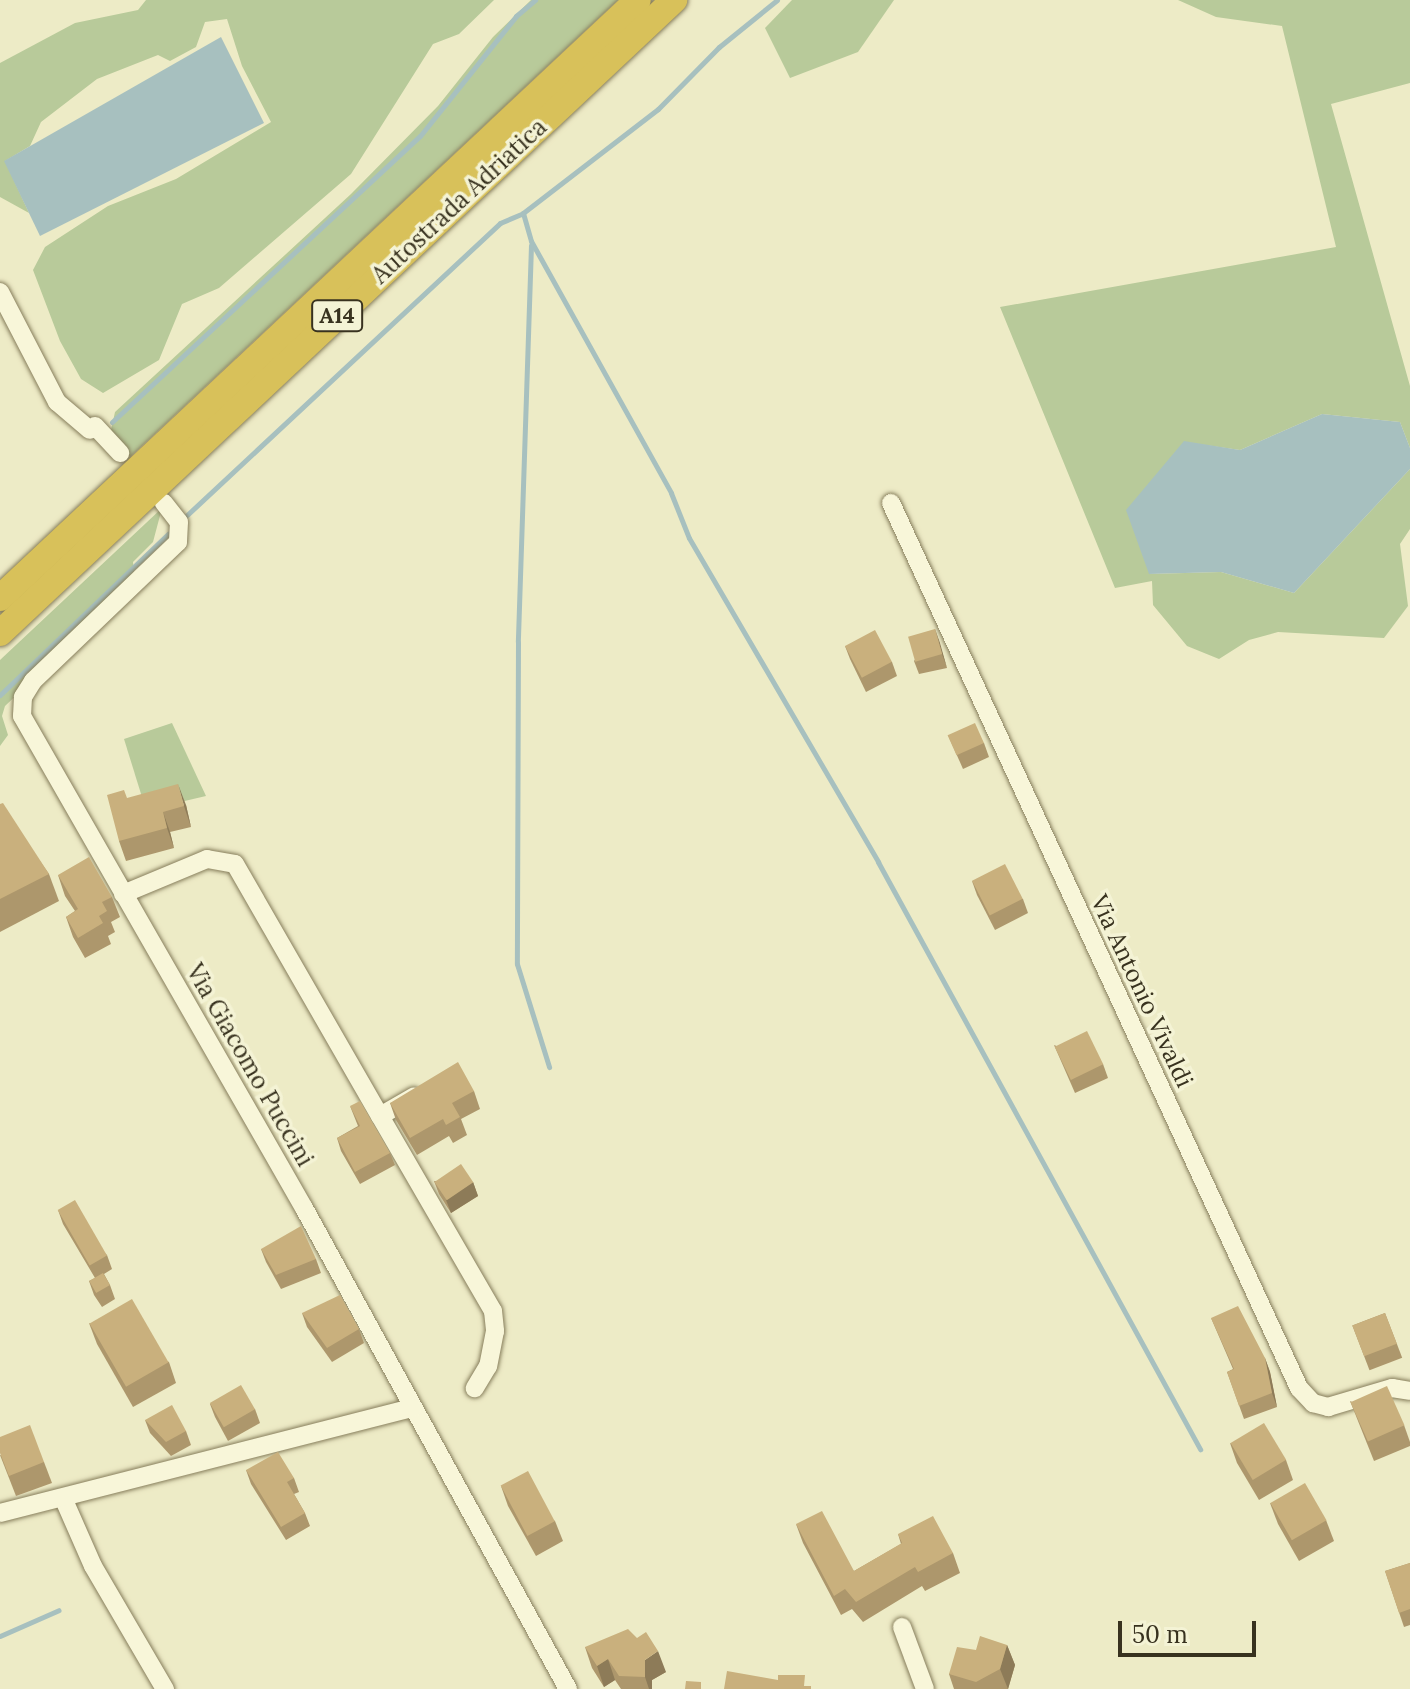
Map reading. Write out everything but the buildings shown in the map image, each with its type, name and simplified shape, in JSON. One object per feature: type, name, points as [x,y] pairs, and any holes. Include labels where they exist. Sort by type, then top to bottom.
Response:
[{"type":"highway","name":"Autostrada Adriatica","points":[[0,598],[638,0]]},
{"type":"highway","name":"Autostrada Adriatica","points":[[0,633],[674,0]]},
{"type":"street","points":[[0,292],[57,402],[120,453]]},
{"type":"street","name":"Via Giacomo Puccini","points":[[164,503],[181,527],[178,542],[33,681],[21,706],[24,722],[413,1408],[568,1689]]},
{"type":"street","name":"Via Antonio Vivaldi","points":[[891,503],[1299,1388],[1313,1403],[1328,1407],[1392,1388],[1410,1391]]},
{"type":"street","points":[[123,894],[207,859],[235,864],[493,1311],[495,1331],[488,1366],[475,1388]]},
{"type":"street","points":[[380,1116],[427,1088]]},
{"type":"street","points":[[0,1513],[64,1500],[413,1408]]},
{"type":"street","points":[[64,1500],[93,1566],[165,1689]]},
{"type":"street","points":[[902,1627],[925,1689]]},
{"type":"green space","points":[[146,0],[494,0],[459,34],[433,44],[351,174],[219,288],[182,304],[159,360],[103,393],[81,379],[60,341],[33,270],[45,247],[108,206],[176,179],[271,122],[242,66],[227,19],[205,22],[196,47],[170,61],[158,55],[97,79],[41,122],[30,146],[5,161],[29,213],[0,197],[0,63],[75,23],[138,10]]},
{"type":"green space","points":[[531,0],[618,0],[130,457],[111,430],[115,412],[351,194],[438,106],[493,37]]},
{"type":"green space","points":[[792,0],[894,0],[858,52],[790,78],[765,28]]},
{"type":"green space","points":[[1178,0],[1410,0],[1410,83],[1331,104],[1410,386],[1410,448],[1400,422],[1322,414],[1240,450],[1184,442],[1149,574],[1221,572],[1294,593],[1410,469],[1410,529],[1400,544],[1408,606],[1384,638],[1278,632],[1249,640],[1219,659],[1187,646],[1153,605],[1152,581],[1115,588],[1000,307],[1336,247],[1282,26],[1216,17]]},
{"type":"green space","points":[[162,508],[153,542],[133,562],[135,582],[5,706],[2,716],[8,735],[0,746],[0,660]]},
{"type":"green space","points":[[172,723],[206,796],[146,810],[124,739]]},
{"type":"water","points":[[221,37],[264,123],[40,236],[4,161]]},
{"type":"water","points":[[1322,414],[1400,422],[1410,448],[1410,469],[1294,593],[1221,572],[1149,574],[1126,510],[1184,441],[1240,450]]},
{"type":"waterway","points":[[112,422],[420,136],[516,16],[535,0]]},
{"type":"waterway","points":[[777,0],[719,47],[658,109],[523,213],[531,241],[671,493],[689,538],[878,862],[1200,1449]]},
{"type":"waterway","points":[[187,515],[500,223],[523,213]]},
{"type":"waterway","points":[[531,245],[518,642],[517,964],[549,1067]]},
{"type":"waterway","points":[[0,695],[168,534]]},
{"type":"waterway","points":[[0,1636],[59,1610]]}]
